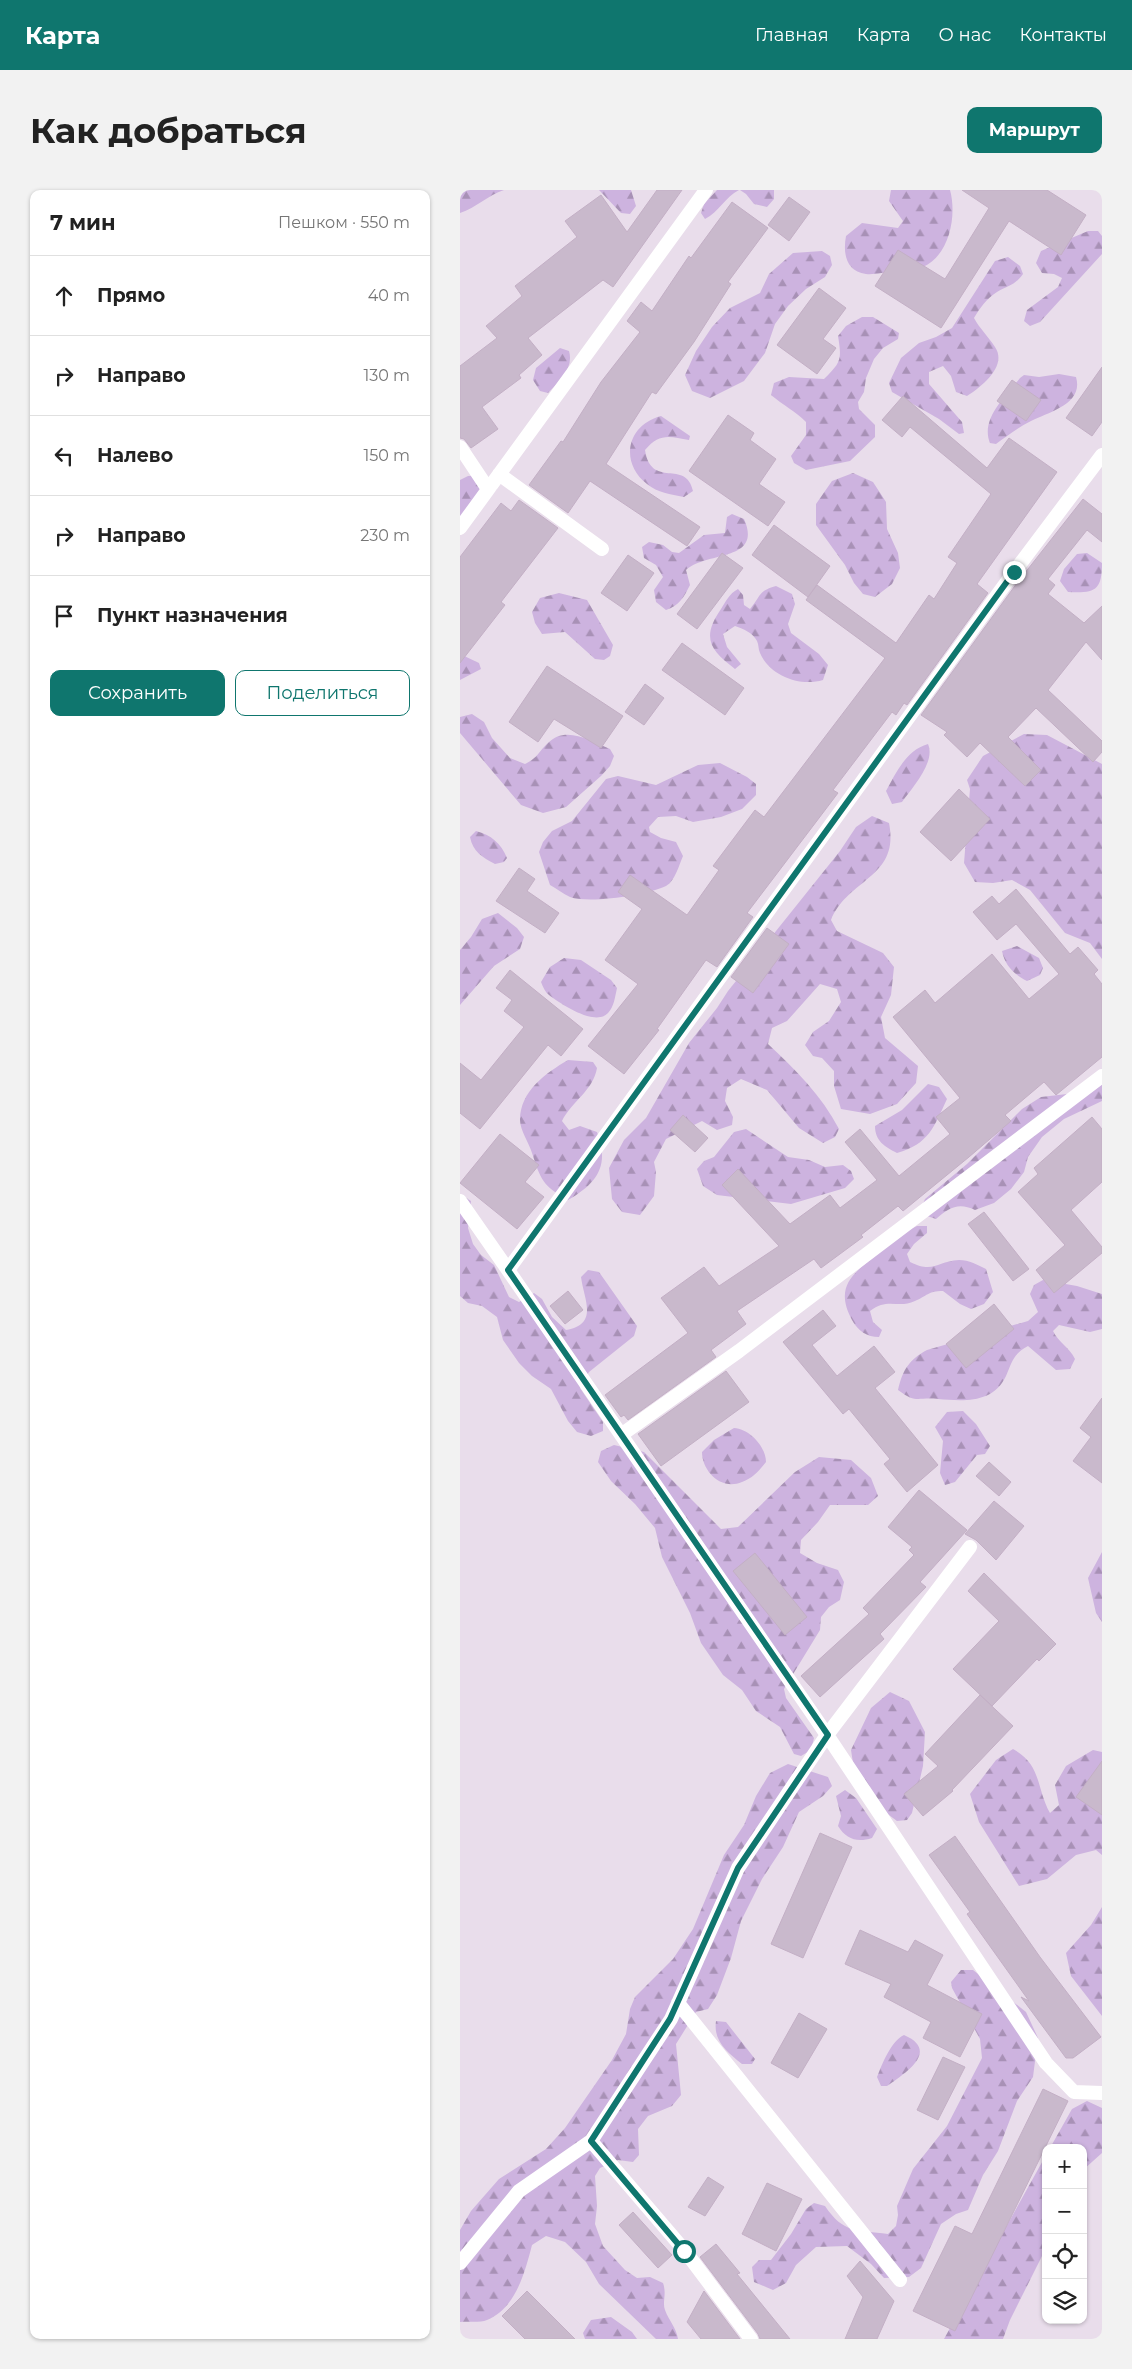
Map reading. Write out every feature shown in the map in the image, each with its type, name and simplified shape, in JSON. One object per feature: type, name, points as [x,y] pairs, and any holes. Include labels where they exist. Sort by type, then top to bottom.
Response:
[{"type":"lane","points":[[460,528],[706,190]]},
{"type":"lane","points":[[460,447],[488,489]]},
{"type":"lane","points":[[508,1270],[1014,572],[1102,455]]},
{"type":"lane","points":[[499,474],[602,550]]},
{"type":"lane","points":[[621,1435],[739,1351],[1102,1076]]},
{"type":"lane","points":[[460,1201],[828,1735],[1046,2063],[1074,2092],[1102,2093]]},
{"type":"lane","points":[[460,2263],[519,2191],[591,2141],[670,2019],[738,1868],[828,1735],[970,1547]]},
{"type":"lane","points":[[678,2003],[900,2280]]},
{"type":"lane","points":[[591,2141],[684,2251],[751,2339]]},
{"type":"green space","points":[[460,190],[504,190],[460,213]]},
{"type":"green space","points":[[599,190],[631,190],[636,206],[630,214],[621,213]]},
{"type":"green space","points":[[717,190],[739,190],[705,219],[701,213],[704,204]]},
{"type":"green space","points":[[740,190],[774,190],[774,199],[767,207],[754,204]]},
{"type":"green space","points":[[891,190],[950,190],[953,211],[952,222],[945,244],[932,261],[920,268],[872,274],[859,272],[847,260],[845,254],[846,236],[862,223],[898,228],[903,221],[889,201]]},
{"type":"green space","points":[[1088,231],[1098,231],[1102,236],[1102,254],[1040,322],[1030,326],[1024,321],[1027,310],[1058,287],[1062,278],[1054,274],[1042,273],[1036,263],[1041,251]]},
{"type":"green space","points":[[822,251],[830,256],[832,265],[825,277],[806,289],[788,306],[775,324],[765,353],[744,381],[710,398],[692,391],[685,375],[696,351],[712,327],[730,308],[760,293],[769,274],[793,253]]},
{"type":"green space","points":[[1008,257],[1020,266],[1023,274],[1014,283],[990,297],[974,318],[995,347],[998,354],[996,368],[985,382],[967,396],[956,392],[951,376],[943,366],[929,372],[929,384],[962,422],[964,433],[959,434],[939,419],[892,392],[889,383],[901,358],[919,343],[936,337],[952,328],[995,261]]},
{"type":"green space","points":[[862,317],[873,317],[899,333],[898,339],[883,348],[874,359],[866,378],[864,392],[858,402],[859,409],[875,425],[875,437],[850,461],[806,470],[794,463],[791,456],[806,435],[806,422],[771,395],[774,383],[789,377],[824,379],[839,360],[838,336],[846,326]]},
{"type":"green space","points":[[560,348],[569,351],[570,363],[568,369],[548,393],[540,391],[533,380],[536,368]]},
{"type":"green space","points":[[1059,374],[1076,377],[1077,386],[1075,394],[1070,400],[1063,406],[1022,426],[996,444],[990,443],[988,425],[991,417],[1020,378],[1024,375],[1039,377]]},
{"type":"green space","points":[[661,416],[690,436],[689,440],[676,437],[660,438],[645,450],[648,462],[654,469],[683,476],[689,481],[693,491],[684,497],[664,493],[647,484],[638,475],[630,455],[634,436],[641,427]]},
{"type":"green space","points":[[853,473],[873,482],[886,502],[887,529],[898,553],[900,568],[892,584],[875,597],[863,594],[816,525],[816,504],[832,481]]},
{"type":"green space","points":[[486,475],[496,484],[497,489],[460,530],[460,480],[468,476]]},
{"type":"green space","points":[[732,514],[744,519],[748,533],[746,542],[740,549],[730,554],[695,564],[686,570],[690,585],[686,593],[681,601],[666,610],[656,602],[654,590],[663,577],[656,565],[644,558],[642,547],[649,542],[663,545],[672,552],[679,553],[704,535],[725,533],[727,517]]},
{"type":"green space","points":[[1087,553],[1102,563],[1102,573],[1098,585],[1090,591],[1068,592],[1060,581],[1064,569],[1077,554]]},
{"type":"green space","points":[[776,586],[792,594],[795,604],[788,624],[791,633],[819,654],[828,665],[823,680],[814,682],[796,681],[778,673],[765,661],[759,652],[757,641],[753,636],[735,626],[723,634],[727,647],[741,664],[735,669],[719,656],[711,643],[711,628],[730,595],[738,589],[743,595],[744,605],[750,609],[760,594]]},
{"type":"green space","points":[[559,593],[587,600],[613,645],[610,656],[604,660],[595,659],[565,632],[542,634],[535,623],[532,612],[540,598]]},
{"type":"green space","points":[[460,654],[479,663],[481,669],[460,680]]},
{"type":"green space","points":[[472,714],[484,722],[492,738],[510,758],[525,764],[536,757],[548,743],[562,735],[578,736],[586,739],[610,749],[614,756],[610,766],[601,776],[566,807],[543,813],[521,805],[460,733],[460,717]]},
{"type":"green space","points":[[1024,734],[1047,735],[1102,764],[1102,959],[1090,943],[1065,933],[1030,890],[1012,880],[993,883],[975,882],[964,863],[970,789],[967,780],[983,756]]},
{"type":"green space","points":[[928,744],[930,751],[929,759],[922,774],[902,802],[892,804],[886,791],[898,770],[914,751]]},
{"type":"green space","points":[[720,763],[747,777],[756,784],[756,795],[742,809],[721,817],[693,822],[676,816],[658,817],[649,827],[650,832],[661,838],[676,842],[683,856],[669,884],[633,895],[591,900],[570,897],[550,885],[539,852],[543,842],[552,831],[572,821],[606,779],[618,776],[656,785],[698,765]]},
{"type":"green space","points":[[872,816],[889,823],[890,841],[887,855],[880,867],[839,906],[831,920],[837,931],[883,953],[894,967],[891,995],[881,1017],[885,1038],[918,1066],[916,1083],[897,1104],[870,1114],[841,1109],[834,1086],[834,1071],[822,1058],[813,1056],[805,1045],[813,1032],[829,1021],[841,1002],[837,989],[820,984],[787,1021],[772,1028],[768,1044],[798,1073],[825,1105],[839,1129],[835,1137],[823,1143],[799,1128],[767,1090],[741,1079],[727,1088],[725,1101],[733,1117],[732,1125],[717,1130],[702,1121],[666,1139],[654,1162],[656,1172],[654,1196],[640,1215],[622,1212],[612,1199],[609,1168],[624,1140],[646,1118],[689,1043],[728,991],[840,851],[856,827]]},
{"type":"green space","points":[[476,831],[491,837],[499,844],[507,858],[504,862],[495,864],[482,856],[473,847],[470,837]]},
{"type":"green space","points":[[498,913],[517,928],[524,937],[520,949],[494,966],[460,1005],[460,950],[482,919]]},
{"type":"green space","points":[[1017,946],[1039,958],[1043,968],[1040,975],[1027,981],[1011,969],[1005,961],[1002,951]]},
{"type":"green space","points":[[564,958],[581,960],[611,980],[617,988],[613,1005],[608,1013],[602,1017],[595,1017],[578,1013],[546,992],[541,982],[550,967]]},
{"type":"green space","points":[[568,1060],[593,1062],[597,1068],[587,1090],[562,1121],[569,1130],[580,1126],[597,1132],[602,1155],[601,1164],[593,1180],[587,1187],[568,1200],[548,1186],[540,1176],[520,1120],[524,1100],[529,1092],[543,1077]]},
{"type":"green space","points":[[928,1084],[939,1087],[947,1099],[929,1133],[916,1145],[897,1153],[879,1140],[875,1126],[902,1110]]},
{"type":"green space","points":[[1102,1084],[1102,1101],[1064,1119],[1042,1137],[1028,1157],[1024,1172],[1011,1189],[994,1203],[975,1210],[964,1206],[954,1207],[936,1219],[927,1216],[922,1206],[925,1199],[967,1164],[1022,1109],[1041,1097],[1093,1091]]},
{"type":"green space","points":[[746,1129],[788,1157],[809,1160],[825,1167],[843,1165],[851,1171],[854,1179],[845,1188],[791,1204],[717,1195],[703,1186],[697,1169],[704,1161],[714,1157],[734,1132]]},
{"type":"green space","points":[[460,1194],[471,1201],[468,1228],[473,1244],[481,1255],[494,1265],[509,1297],[519,1302],[534,1293],[542,1299],[552,1317],[566,1330],[576,1327],[586,1317],[586,1302],[581,1277],[588,1270],[599,1272],[637,1326],[634,1336],[589,1372],[580,1388],[603,1422],[603,1431],[591,1436],[577,1432],[568,1421],[551,1389],[532,1376],[519,1363],[503,1340],[497,1317],[482,1306],[468,1303],[460,1296]]},
{"type":"green space","points":[[917,1226],[927,1226],[927,1233],[914,1244],[907,1254],[910,1262],[925,1267],[959,1260],[973,1263],[986,1269],[993,1292],[984,1304],[971,1309],[960,1304],[943,1291],[931,1293],[909,1303],[888,1304],[876,1307],[870,1311],[873,1322],[882,1330],[879,1337],[867,1335],[852,1320],[847,1308],[846,1288],[855,1273],[862,1266],[893,1241]]},
{"type":"green space","points":[[1043,1280],[1077,1286],[1102,1294],[1102,1329],[1090,1332],[1059,1325],[1053,1331],[1075,1359],[1070,1369],[1056,1370],[1028,1346],[1016,1355],[1000,1385],[993,1392],[985,1396],[967,1400],[917,1399],[909,1397],[898,1390],[902,1376],[908,1366],[927,1350],[1028,1321],[1038,1312],[1030,1294],[1034,1285]]},
{"type":"green space","points":[[963,1411],[976,1424],[990,1446],[985,1454],[977,1455],[955,1482],[945,1485],[940,1473],[943,1441],[935,1427],[947,1412]]},
{"type":"green space","points":[[734,1428],[746,1432],[756,1440],[763,1450],[766,1462],[758,1471],[742,1482],[727,1484],[714,1478],[709,1472],[705,1466],[702,1452],[714,1440]]},
{"type":"green space","points":[[614,1445],[644,1452],[721,1529],[738,1527],[795,1472],[819,1457],[851,1460],[871,1478],[878,1496],[868,1505],[830,1505],[818,1522],[801,1540],[800,1553],[817,1563],[838,1570],[844,1582],[840,1600],[829,1607],[821,1617],[820,1630],[784,1689],[786,1698],[814,1738],[811,1750],[801,1756],[794,1754],[780,1727],[756,1711],[742,1690],[723,1675],[701,1643],[690,1613],[662,1557],[655,1528],[635,1504],[611,1481],[598,1462],[601,1451]]},
{"type":"green space","points":[[1102,1552],[1102,1622],[1096,1613],[1088,1578]]},
{"type":"green space","points":[[890,1692],[909,1701],[925,1732],[923,1766],[912,1813],[907,1820],[897,1821],[885,1812],[853,1763],[851,1750],[871,1708]]},
{"type":"green space","points":[[1013,1749],[1029,1762],[1034,1770],[1050,1813],[1059,1805],[1055,1785],[1066,1766],[1093,1750],[1102,1752],[1102,1855],[1096,1850],[1076,1855],[1047,1879],[1019,1886],[979,1822],[970,1794],[996,1760]]},
{"type":"green space","points":[[788,1764],[828,1777],[832,1786],[823,1796],[799,1812],[783,1847],[762,1879],[741,1921],[731,1958],[717,1995],[708,2009],[696,2012],[676,2044],[681,2095],[672,2106],[648,2116],[638,2129],[639,2155],[633,2162],[618,2160],[600,2168],[595,2176],[597,2206],[595,2224],[603,2246],[625,2270],[637,2278],[650,2277],[663,2283],[665,2310],[678,2339],[656,2339],[599,2284],[586,2262],[565,2242],[546,2236],[532,2245],[518,2288],[505,2307],[487,2320],[460,2322],[460,2230],[471,2211],[499,2179],[546,2149],[565,2128],[612,2060],[626,2034],[630,2009],[635,1997],[673,1959],[693,1929],[724,1855],[744,1825],[756,1796],[770,1773]]},
{"type":"green space","points":[[845,1790],[856,1798],[877,1829],[872,1838],[852,1839],[838,1826],[841,1816],[836,1796]]},
{"type":"green space","points":[[1102,1907],[1102,2016],[1071,1976],[1066,1953],[1091,1925]]},
{"type":"green space","points":[[961,1970],[973,1970],[1026,2012],[1038,2038],[1033,2077],[1017,2101],[998,2151],[983,2175],[968,2210],[956,2214],[941,2224],[921,2268],[909,2277],[884,2278],[871,2264],[847,2246],[816,2247],[796,2265],[786,2283],[773,2290],[754,2282],[752,2267],[759,2260],[771,2260],[791,2234],[806,2209],[814,2203],[825,2206],[838,2222],[859,2231],[888,2234],[896,2226],[897,2206],[913,2169],[947,2126],[982,2058],[980,2039],[952,1988],[951,1982]]},
{"type":"green space","points":[[716,2021],[726,2022],[755,2059],[752,2064],[742,2064],[722,2045],[717,2034]]},
{"type":"green space","points":[[904,2035],[915,2041],[919,2048],[916,2062],[910,2069],[887,2086],[881,2086],[877,2077],[891,2047]]},
{"type":"green space","points":[[1087,2101],[1102,2108],[1102,2153],[1087,2166],[1087,2144],[1052,2144],[1072,2109]]},
{"type":"green space","points":[[1042,2162],[1042,2256],[1010,2320],[1003,2339],[944,2339]]},
{"type":"green space","points":[[611,2317],[632,2332],[637,2339],[585,2339],[583,2333],[591,2320]]},
{"type":"building","points":[[657,190],[682,190],[613,287],[603,280],[528,338],[542,355],[519,375],[521,378],[482,407],[498,429],[471,448],[464,439],[460,438],[460,366],[497,338],[486,326],[522,296],[515,286],[577,237],[565,221],[601,195],[627,232]]},
{"type":"building","points":[[962,190],[1047,190],[1086,215],[1061,255],[1009,221],[941,328],[875,286],[898,250],[945,279],[989,208]]},
{"type":"building","points":[[789,197],[810,212],[789,241],[768,225]]},
{"type":"building","points":[[732,202],[768,228],[728,282],[731,284],[694,342],[656,394],[652,392],[606,464],[700,527],[687,546],[590,481],[568,513],[529,485],[561,441],[563,442],[601,382],[640,332],[627,321],[641,302],[652,311],[689,256],[691,258]]},
{"type":"building","points":[[819,288],[846,308],[823,339],[836,348],[817,374],[777,345]]},
{"type":"building","points":[[1102,367],[1102,422],[1092,436],[1066,418]]},
{"type":"building","points":[[1012,380],[1041,400],[1026,421],[997,401]]},
{"type":"building","points":[[903,396],[987,468],[1009,438],[1057,472],[977,584],[988,593],[907,705],[904,703],[896,715],[892,712],[833,790],[838,793],[747,913],[753,917],[717,967],[706,960],[657,1029],[659,1030],[624,1074],[588,1046],[638,984],[605,960],[642,909],[618,892],[630,875],[687,915],[719,870],[713,866],[755,810],[764,817],[885,658],[806,600],[817,585],[896,643],[929,595],[934,599],[957,563],[948,557],[991,494],[910,427],[902,437],[882,420]]},
{"type":"building","points":[[728,415],[754,433],[750,440],[776,459],[759,484],[785,502],[768,526],[689,471]]},
{"type":"building","points":[[1083,499],[1102,514],[1102,542],[1087,530],[1048,579],[1055,585],[1048,594],[1084,623],[1102,606],[1102,660],[1086,642],[1048,690],[1102,741],[1102,752],[1093,762],[1036,708],[1008,737],[1041,770],[1025,786],[980,743],[967,757],[944,735],[947,732],[921,715],[1017,583]]},
{"type":"building","points":[[519,500],[558,528],[501,602],[505,605],[460,663],[460,557],[501,503],[511,511]]},
{"type":"building","points":[[774,525],[830,566],[808,597],[752,555]]},
{"type":"building","points":[[722,553],[743,568],[697,629],[677,614]]},
{"type":"building","points":[[628,555],[654,573],[627,611],[601,593]]},
{"type":"building","points":[[682,643],[744,688],[725,715],[662,670]]},
{"type":"building","points":[[547,666],[623,716],[601,748],[554,719],[538,742],[509,722]]},
{"type":"building","points":[[645,684],[664,698],[644,725],[625,712]]},
{"type":"building","points":[[959,789],[990,819],[951,861],[920,832]]},
{"type":"building","points":[[519,868],[535,879],[527,891],[559,913],[545,933],[496,901]]},
{"type":"building","points":[[1016,889],[1070,954],[1078,947],[1098,970],[1094,974],[1102,984],[1102,1057],[1056,1095],[1044,1082],[1005,1115],[1011,1121],[903,1211],[898,1206],[861,1235],[863,1237],[821,1268],[814,1259],[737,1311],[746,1324],[711,1350],[716,1357],[628,1420],[624,1415],[621,1417],[605,1395],[688,1333],[661,1298],[704,1267],[719,1286],[779,1246],[722,1185],[738,1169],[790,1224],[830,1195],[840,1208],[877,1180],[845,1142],[860,1129],[899,1176],[950,1134],[936,1117],[960,1098],[893,1017],[925,990],[935,1003],[992,954],[1029,999],[1059,974],[1016,924],[997,940],[973,912],[992,896],[999,904]]},
{"type":"building","points":[[767,928],[789,944],[753,993],[731,977]]},
{"type":"building","points":[[510,970],[583,1029],[561,1056],[548,1045],[480,1129],[460,1113],[460,1063],[481,1080],[524,1027],[504,1011],[512,1000],[496,988]]},
{"type":"building","points":[[683,1115],[708,1138],[695,1152],[670,1130]]},
{"type":"building","points":[[1092,1117],[1102,1129],[1102,1182],[1071,1210],[1102,1247],[1102,1253],[1054,1293],[1036,1270],[1065,1245],[1018,1192],[1038,1174],[1034,1168]]},
{"type":"building","points":[[500,1134],[539,1165],[525,1182],[544,1197],[517,1229],[460,1183]]},
{"type":"building","points":[[984,1212],[1029,1269],[1013,1281],[968,1224]]},
{"type":"building","points":[[568,1291],[583,1310],[565,1324],[550,1306]]},
{"type":"building","points":[[994,1304],[1014,1329],[966,1368],[946,1344]]},
{"type":"building","points":[[823,1310],[836,1326],[812,1345],[837,1376],[874,1346],[895,1372],[875,1388],[938,1465],[907,1492],[884,1464],[890,1459],[849,1409],[843,1414],[783,1342]]},
{"type":"building","points":[[726,1371],[749,1402],[661,1466],[638,1434]]},
{"type":"building","points":[[1102,1398],[1102,1483],[1073,1461],[1091,1437],[1080,1428]]},
{"type":"building","points":[[989,1462],[1011,1482],[999,1496],[976,1476]]},
{"type":"building","points":[[919,1490],[967,1530],[920,1582],[926,1587],[880,1634],[884,1639],[820,1697],[801,1676],[869,1614],[863,1608],[914,1555],[909,1550],[912,1547],[888,1527]]},
{"type":"building","points":[[994,1501],[1024,1526],[996,1560],[976,1540],[965,1534]]},
{"type":"building","points":[[755,1553],[807,1617],[785,1635],[733,1571]]},
{"type":"building","points":[[984,1573],[1056,1644],[1039,1661],[1037,1659],[992,1706],[953,1669],[999,1621],[968,1591]]},
{"type":"building","points":[[980,1695],[1013,1726],[953,1791],[923,1816],[904,1794],[938,1766],[925,1754]]},
{"type":"building","points":[[1102,1761],[1102,1815],[1076,1797]]},
{"type":"building","points":[[820,1833],[852,1847],[803,1958],[771,1944]]},
{"type":"building","points":[[955,1836],[1040,1957],[1101,2037],[1073,2058],[1066,2058],[1021,1997],[1029,2001],[967,1914],[970,1912],[929,1855]]},
{"type":"building","points":[[860,1930],[908,1952],[915,1940],[943,1955],[927,1985],[982,2014],[960,2057],[923,2038],[931,2022],[884,1997],[891,1984],[845,1964]]},
{"type":"building","points":[[799,2013],[827,2029],[798,2078],[771,2063]]},
{"type":"building","points":[[943,2057],[965,2067],[938,2120],[917,2110]]},
{"type":"building","points":[[1043,2089],[1068,2101],[1047,2144],[1042,2144],[1042,2154],[955,2331],[913,2311],[955,2226],[972,2234]]},
{"type":"building","points":[[708,2177],[724,2187],[705,2216],[688,2207]]},
{"type":"building","points":[[767,2183],[802,2199],[776,2251],[742,2234]]},
{"type":"building","points":[[633,2212],[672,2255],[658,2268],[619,2225]]},
{"type":"building","points":[[716,2244],[740,2273],[737,2274],[790,2339],[760,2339],[700,2257]]},
{"type":"building","points":[[860,2261],[894,2301],[877,2339],[845,2339],[863,2297],[847,2276]]},
{"type":"building","points":[[527,2291],[575,2339],[525,2339],[502,2316]]},
{"type":"building","points":[[704,2291],[740,2339],[701,2339],[687,2322]]},
{"type":"route","points":[[684,2251],[591,2141],[670,2019],[738,1868],[828,1735],[508,1270],[1014,572]]}]
